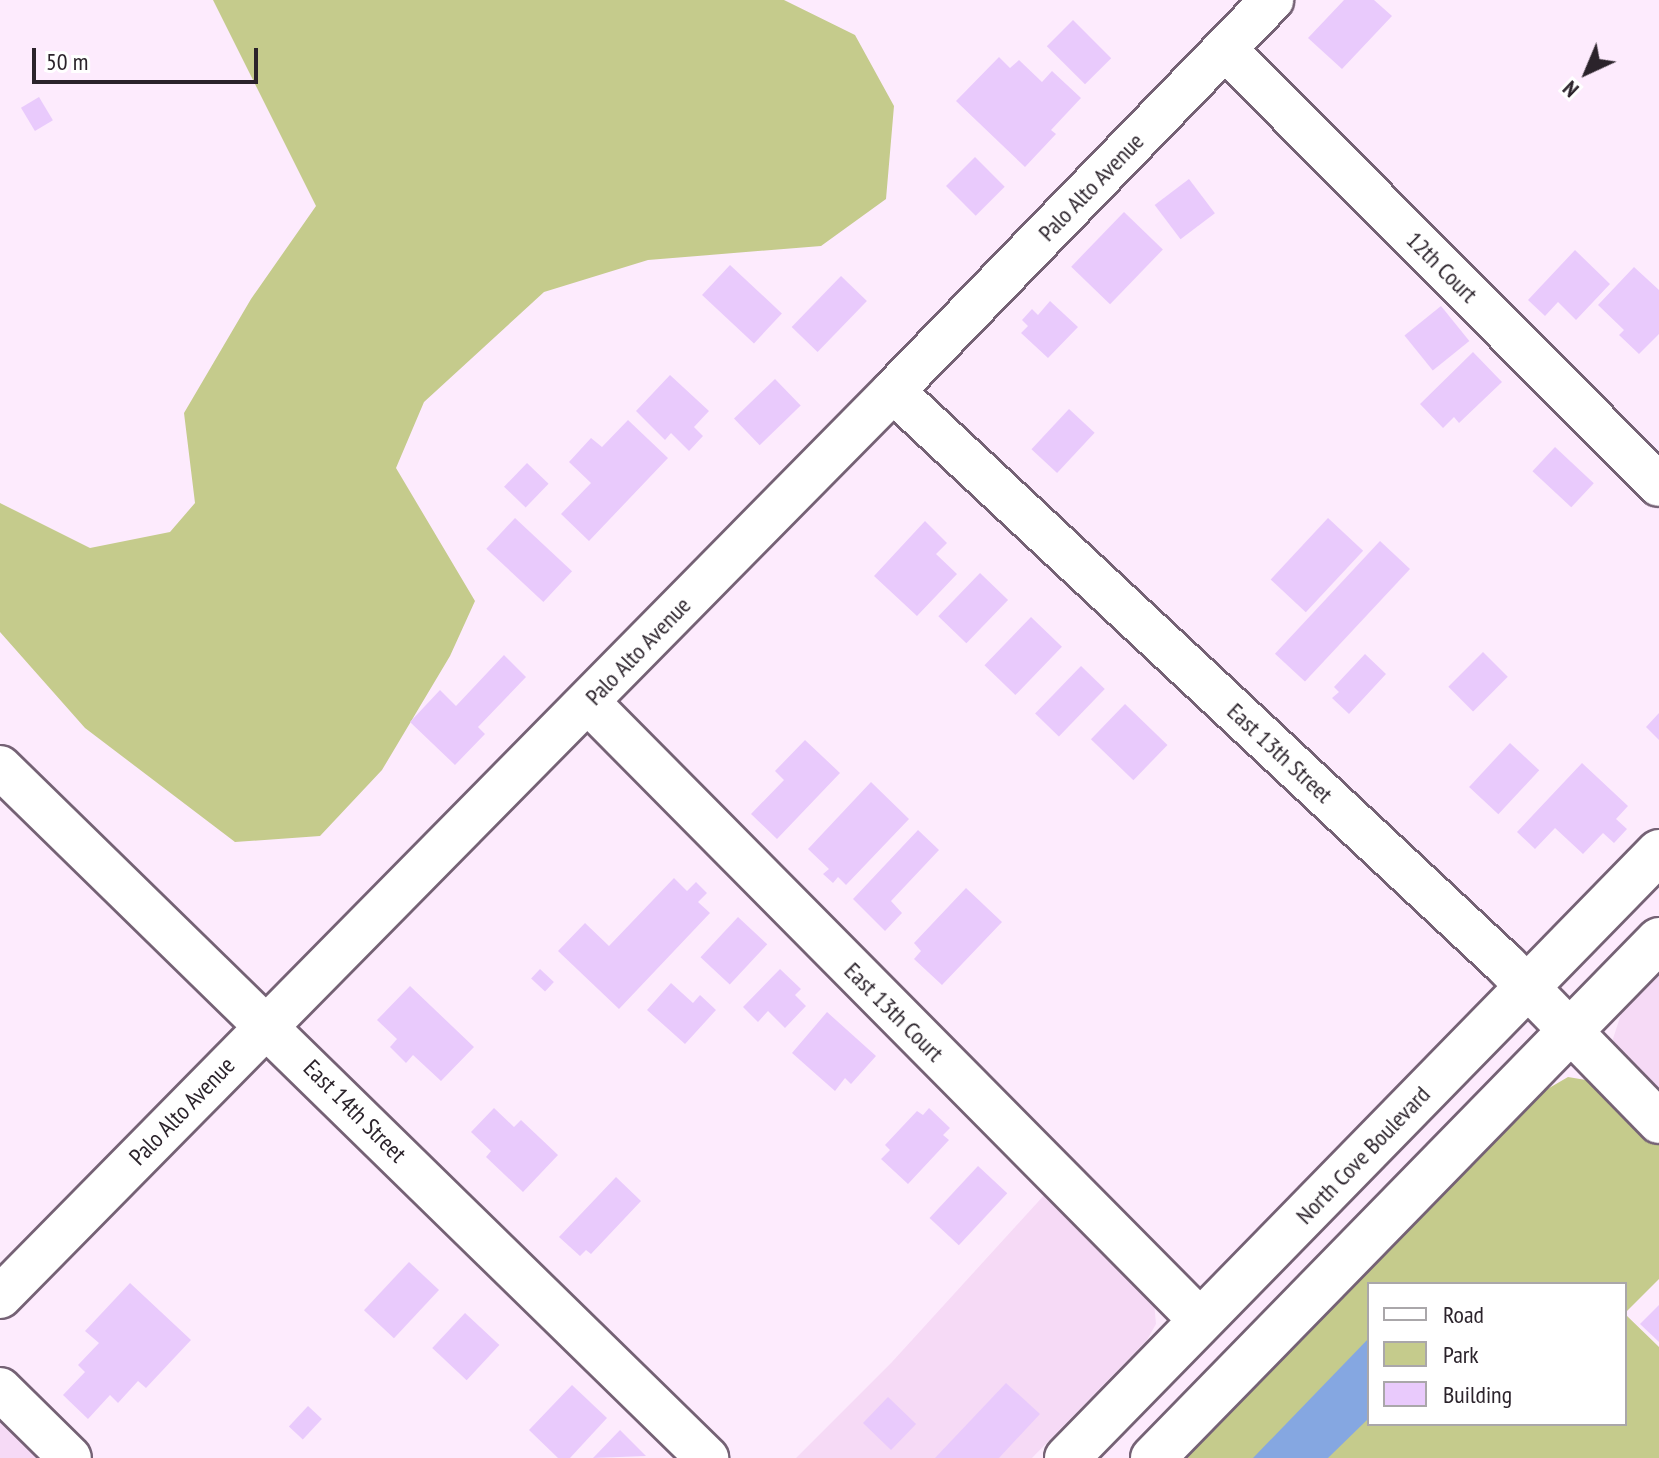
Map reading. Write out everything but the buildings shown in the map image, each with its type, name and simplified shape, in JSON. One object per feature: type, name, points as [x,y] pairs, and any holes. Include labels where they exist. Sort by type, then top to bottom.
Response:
[{"type":"main road","name":"North Cove Boulevard","points":[[1067,1458],[1659,852]]},
{"type":"main road","points":[[1153,1458],[1659,940]]},
{"type":"street","name":"Palo Alto Avenue","points":[[0,1297],[588,702],[1272,0]]},
{"type":"street","name":"12th Court","points":[[1225,49],[1659,485]]},
{"type":"street","name":"East 13th Street","points":[[893,391],[1527,987],[1659,1122]]},
{"type":"street","name":"East 13th Court","points":[[588,702],[1201,1321]]},
{"type":"street","name":"East 14th Street","points":[[0,767],[707,1458]]},
{"type":"street","points":[[0,1389],[70,1458]]},
{"type":"shaded area","points":[[1659,975],[1659,1098],[1618,1054],[1613,1039],[1621,1014]]},
{"type":"shaded area","points":[[1047,1192],[1154,1303],[1156,1324],[1147,1340],[1032,1458],[796,1458],[892,1362]]},
{"type":"shaded area","points":[[0,1415],[45,1458],[0,1458]]},
{"type":"green space","points":[[213,0],[784,0],[855,35],[894,106],[886,199],[821,246],[648,260],[544,292],[424,402],[396,468],[475,601],[450,656],[382,770],[320,836],[235,842],[85,728],[0,632],[0,503],[90,548],[170,532],[195,503],[184,413],[251,299],[316,206]]},
{"type":"green space","points":[[1568,1077],[1592,1081],[1659,1144],[1659,1279],[1627,1311],[1627,1282],[1367,1282],[1367,1426],[1627,1426],[1627,1316],[1659,1347],[1659,1458],[1186,1458],[1544,1091]]},
{"type":"water","points":[[1367,1340],[1367,1420],[1328,1458],[1253,1458]]}]
